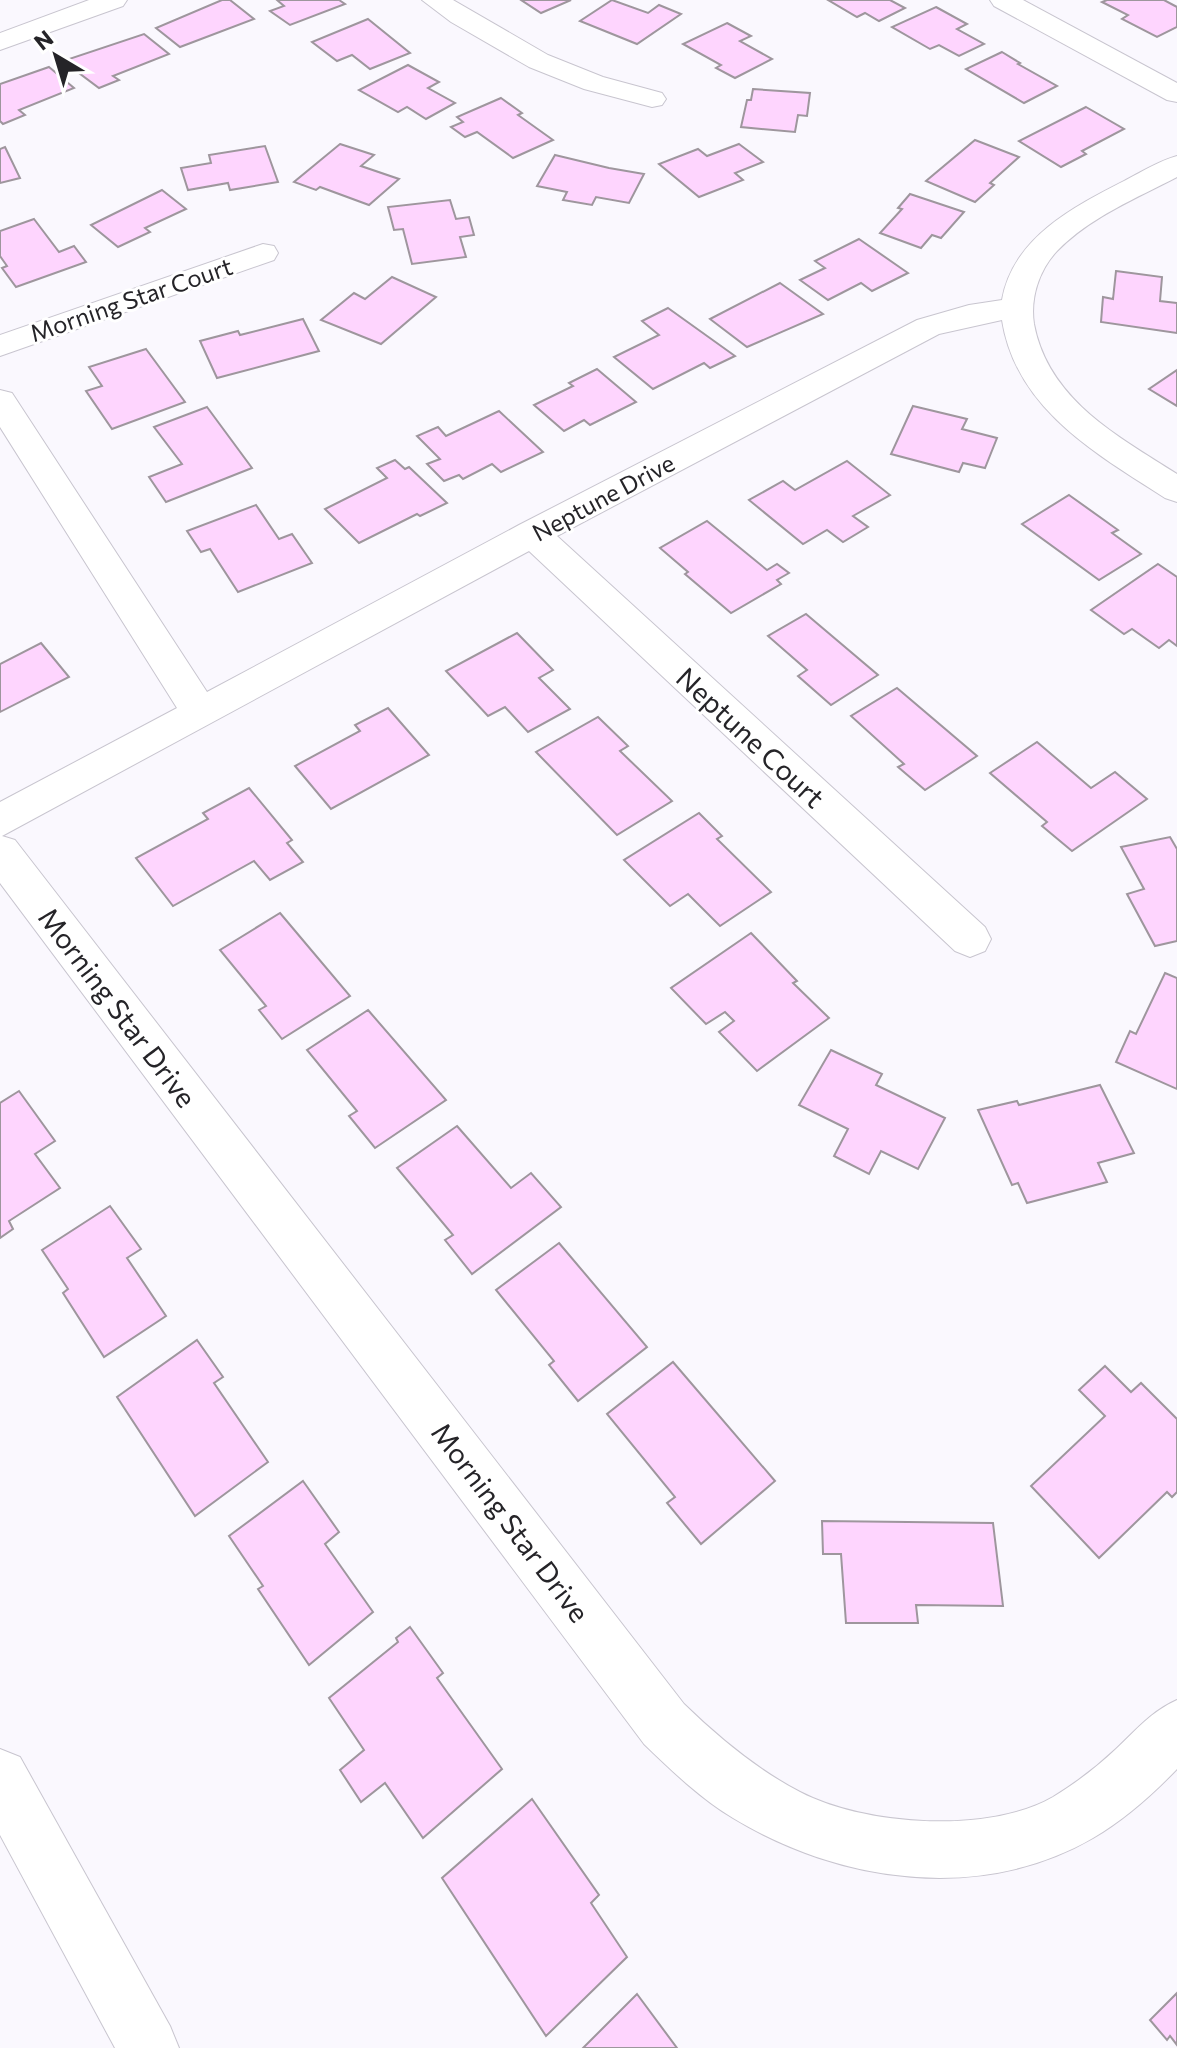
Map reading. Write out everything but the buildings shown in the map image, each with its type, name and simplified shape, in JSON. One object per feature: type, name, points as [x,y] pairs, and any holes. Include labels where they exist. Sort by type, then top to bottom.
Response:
[{"type":"street","points":[[0,42],[114,0]]},
{"type":"street","points":[[435,0],[490,37],[530,59],[588,81],[652,99]]},
{"type":"street","points":[[1003,0],[1177,94]]},
{"type":"street","points":[[1177,165],[1053,238],[1027,271],[1017,308],[1025,355],[1055,399],[1088,429],[1177,490]]},
{"type":"street","name":"Morning Star Court","points":[[0,346],[263,253]]},
{"type":"street","name":"Neptune Drive","points":[[0,821],[532,534],[928,327],[969,315],[1017,308]]},
{"type":"street","points":[[0,401],[201,713]]},
{"type":"street","name":"Neptune Court","points":[[532,534],[970,939]]},
{"type":"street","name":"Morning Star Drive","points":[[0,852],[664,1724],[733,1786],[789,1819],[877,1846],[970,1849],[1029,1837],[1056,1827],[1128,1778],[1177,1728]]},
{"type":"street","points":[[0,1777],[148,2048]]}]
